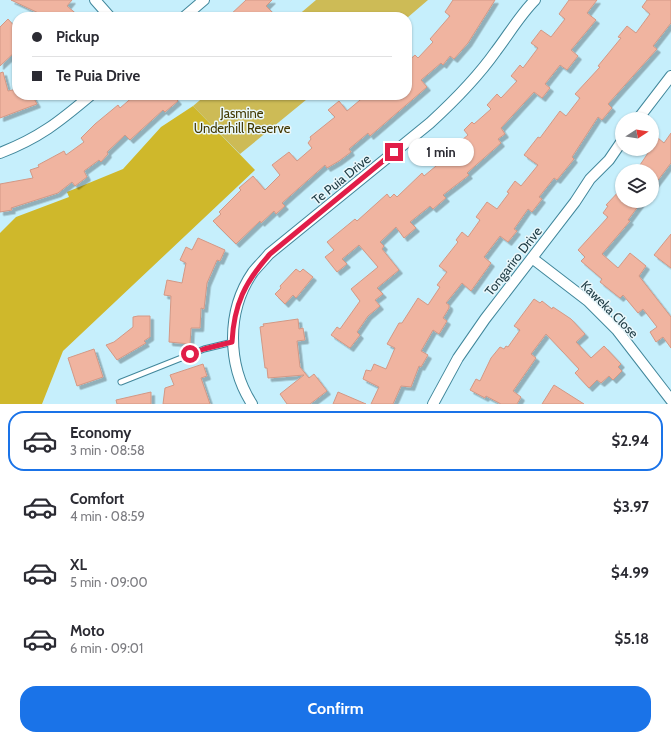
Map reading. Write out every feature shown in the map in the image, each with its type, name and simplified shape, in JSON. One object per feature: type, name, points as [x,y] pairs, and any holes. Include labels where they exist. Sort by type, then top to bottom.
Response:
[{"type":"street","points":[[95,0],[106,12]]},
{"type":"street","points":[[190,12],[204,0]]},
{"type":"street","name":"Te Puia Drive","points":[[252,404],[242,385],[235,366],[232,342],[236,310],[243,290],[253,273],[270,254],[430,123],[453,101],[474,79],[524,11],[535,0]]},
{"type":"street","points":[[643,112],[671,76]]},
{"type":"street","points":[[0,154],[23,144],[54,126],[85,100]]},
{"type":"street","name":"Tongariro Drive","points":[[433,404],[458,358],[485,319],[590,179],[609,160],[615,151]]},
{"type":"street","name":"Kaweka Close","points":[[532,258],[588,301],[617,330],[671,400]]},
{"type":"street","name":"Kaweka Close","points":[[660,387],[666,404]]},
{"type":"lane","points":[[121,382],[204,349],[232,342]]},
{"type":"green space","points":[[316,0],[428,0],[412,14],[412,12],[302,12]]},
{"type":"green space","name":"Jasmine Underhill Reserve","points":[[200,100],[306,100],[240,154],[193,106]]},
{"type":"shaded area","points":[[193,106],[255,170],[63,351],[42,404],[0,404],[0,233],[16,217],[69,197],[67,192],[123,169],[161,127]]},
{"type":"building","points":[[11,0],[72,0],[67,6],[74,12],[36,12]]},
{"type":"building","points":[[246,0],[272,0],[266,6],[272,12],[233,12]]},
{"type":"building","points":[[453,0],[495,0],[468,43],[454,59],[450,56],[443,65],[441,63],[421,80],[427,87],[412,100],[412,58],[415,55],[418,58],[433,42],[430,39],[450,16],[445,12]]},
{"type":"building","points":[[569,0],[597,0],[587,13],[596,20],[571,50],[578,56],[567,70],[560,65],[545,84],[550,88],[542,98],[534,92],[501,128],[505,134],[498,139],[501,143],[467,173],[469,175],[443,195],[446,198],[433,209],[430,206],[410,222],[416,228],[404,238],[396,227],[380,242],[384,246],[382,249],[399,270],[377,288],[383,294],[375,300],[380,306],[368,316],[357,332],[360,335],[350,348],[331,335],[337,327],[340,329],[360,301],[351,289],[378,267],[359,245],[342,259],[347,264],[337,272],[325,257],[334,250],[327,242],[355,219],[357,221],[387,194],[390,198],[394,194],[397,197],[422,173],[424,176],[442,161],[436,154],[448,145],[451,149],[468,135],[464,130],[472,122],[474,124],[491,109],[487,105],[497,94],[501,98],[517,81],[511,76],[520,65],[523,68],[538,48],[531,43],[541,30],[551,37],[565,19],[559,14]]},
{"type":"building","points":[[647,0],[671,0],[671,23],[653,46],[657,49],[608,104],[612,108],[602,120],[598,117],[572,157],[574,159],[557,180],[554,178],[539,197],[542,199],[532,212],[528,209],[514,229],[517,231],[508,242],[500,236],[484,257],[491,263],[471,291],[462,283],[446,303],[449,305],[449,308],[443,318],[447,321],[439,334],[433,330],[421,351],[428,355],[421,367],[419,366],[411,387],[401,386],[393,404],[371,404],[379,387],[363,379],[366,370],[371,371],[374,364],[386,369],[395,348],[387,344],[399,323],[402,323],[418,298],[428,305],[440,287],[437,285],[447,272],[439,266],[458,242],[456,240],[462,232],[468,237],[480,220],[476,217],[487,202],[497,209],[509,193],[507,192],[515,181],[521,186],[538,165],[524,155],[538,137],[540,138],[560,111],[566,116],[580,98],[575,94],[600,67],[598,66],[621,38],[618,37],[627,26],[636,33],[650,14],[642,7]]},
{"type":"building","points":[[8,19],[12,23],[12,55],[0,66],[0,27]]},
{"type":"building","points":[[3,72],[8,91],[12,90],[12,100],[35,100],[37,104],[0,118],[0,73]]},
{"type":"building","points":[[129,100],[178,101],[165,112],[163,110],[130,140],[125,135],[107,152],[108,154],[101,162],[99,160],[84,171],[87,177],[75,186],[72,182],[58,193],[11,208],[12,210],[0,212],[0,184],[33,178],[30,170],[39,167],[38,165],[64,151],[66,155],[84,142],[81,138],[95,124],[118,105],[120,108]]},
{"type":"building","points":[[360,100],[412,100],[370,136],[368,133],[349,149],[351,152],[339,161],[327,168],[325,165],[282,203],[285,206],[276,214],[274,211],[261,223],[260,221],[236,244],[213,221],[221,214],[219,212],[241,190],[239,188],[253,176],[265,190],[280,175],[272,165],[289,152],[297,161],[312,148],[308,143],[311,139],[310,137],[335,117],[328,110],[339,101],[347,111]]},
{"type":"building","points":[[671,133],[671,163],[659,179],[659,164],[641,164],[646,156],[659,156],[659,139],[664,143]]},
{"type":"building","points":[[615,195],[615,208],[637,208],[628,220],[630,221],[602,254],[618,268],[630,253],[646,266],[639,276],[671,317],[671,348],[663,337],[656,342],[650,332],[657,327],[643,309],[638,313],[623,295],[620,298],[600,282],[602,279],[581,261],[585,257],[578,250],[608,217],[603,213],[608,206],[606,205]]},
{"type":"building","points":[[671,234],[671,268],[654,255]]},
{"type":"building","points":[[198,238],[225,250],[220,261],[217,260],[207,283],[204,309],[201,308],[200,328],[191,328],[190,344],[169,342],[171,296],[164,295],[167,280],[182,283],[186,263],[180,260],[186,247],[192,250]]},
{"type":"building","points":[[296,269],[300,272],[303,269],[313,277],[296,298],[293,295],[285,304],[275,294],[281,288],[280,286]]},
{"type":"building","points":[[534,299],[540,303],[542,301],[552,309],[553,307],[571,319],[585,334],[576,342],[591,358],[604,346],[621,364],[618,367],[622,371],[613,380],[609,376],[601,383],[597,380],[589,388],[575,373],[579,369],[546,334],[531,354],[536,358],[513,391],[521,397],[517,404],[501,404],[470,390],[476,379],[480,381],[491,358],[500,347],[504,349],[506,346],[508,347],[520,330],[514,326]]},
{"type":"building","points":[[150,316],[150,337],[144,341],[146,343],[117,360],[106,345],[114,342],[133,327],[133,317]]},
{"type":"building","points":[[298,319],[299,329],[303,328],[305,340],[297,341],[300,367],[309,378],[314,374],[327,391],[310,404],[287,404],[280,394],[304,375],[268,378],[267,368],[265,368],[260,327],[264,326],[263,324]]},
{"type":"building","points":[[94,349],[103,377],[77,386],[68,358]]},
{"type":"building","points":[[203,364],[207,376],[201,378],[210,404],[163,404],[165,388],[174,385],[170,375]]},
{"type":"building","points":[[554,385],[584,404],[542,404]]},
{"type":"building","points":[[151,392],[151,404],[117,404],[116,400]]},
{"type":"building","points":[[338,392],[366,404],[333,404]]},
{"type":"route","points":[[190,354],[232,342],[236,310],[243,290],[253,273],[270,254],[394,152]]}]
